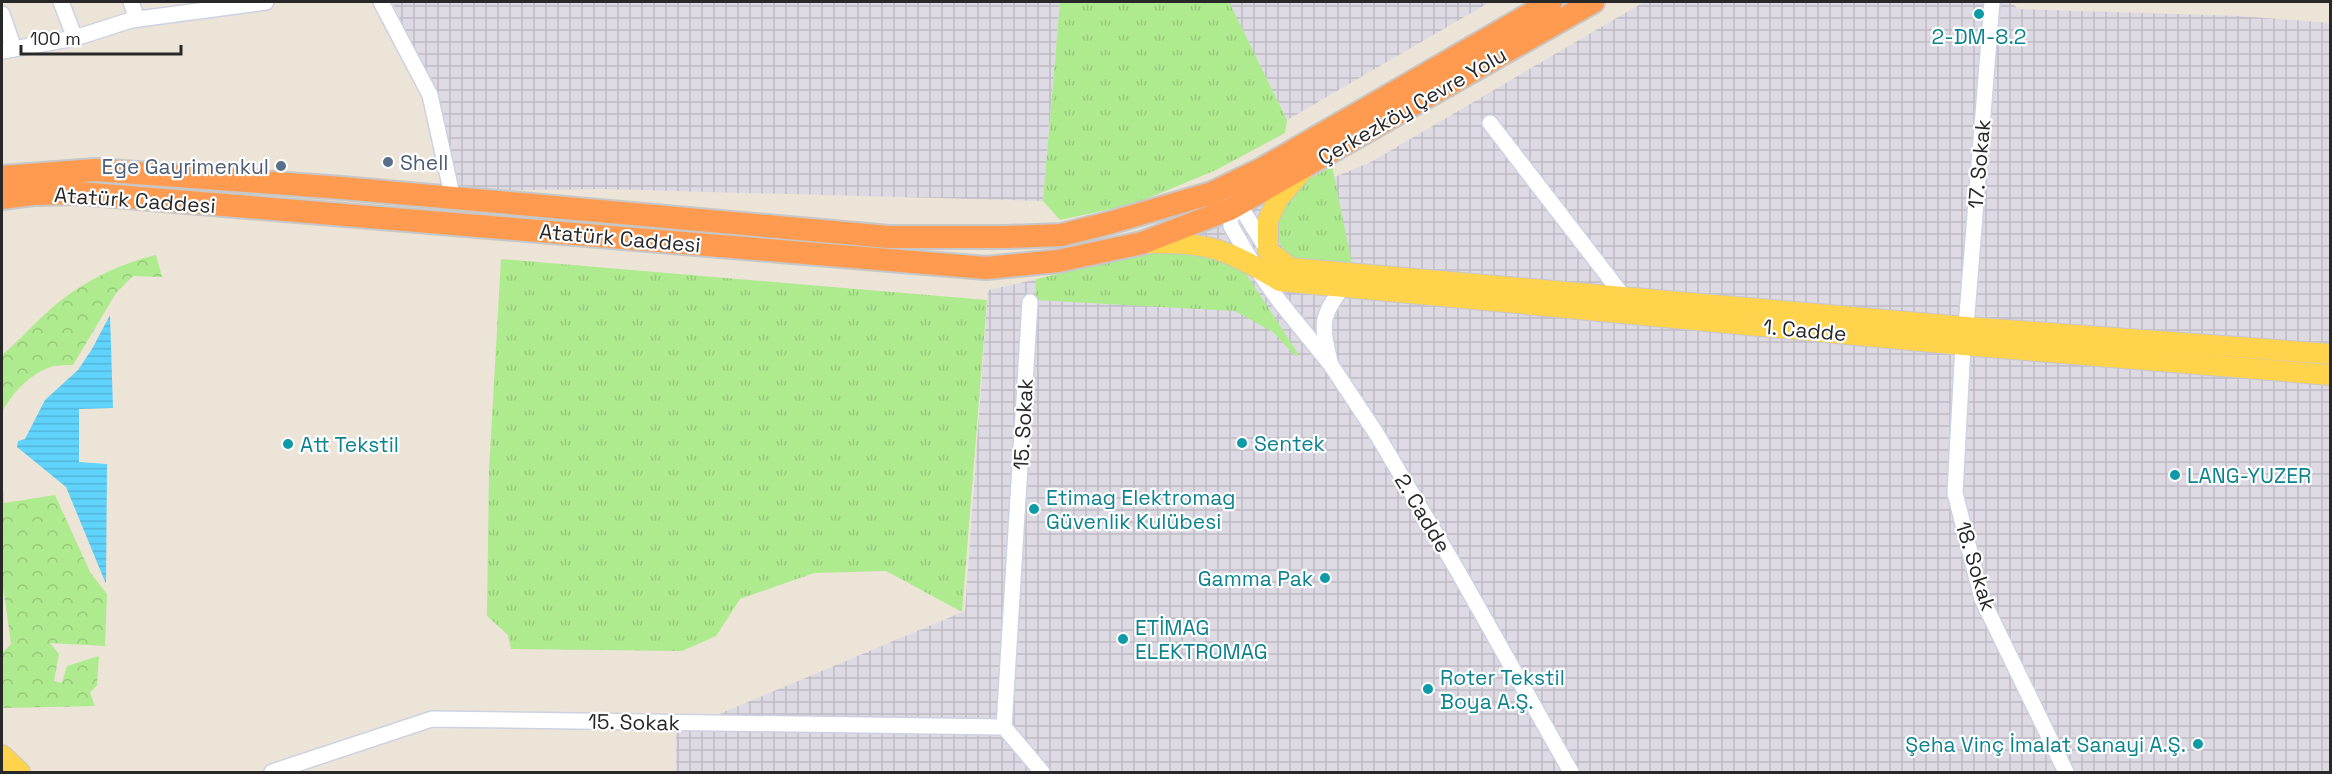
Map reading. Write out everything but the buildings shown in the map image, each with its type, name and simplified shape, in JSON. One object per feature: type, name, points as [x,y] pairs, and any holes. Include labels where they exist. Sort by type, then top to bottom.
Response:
[{"type":"highway","points":[[2,166],[54,165],[342,188],[889,237],[1061,235],[1212,193],[1260,170],[1551,2]]},
{"type":"highway","name":"Çerkezköy Çevre Yolu","points":[[1230,208],[1305,168],[1593,2]]},
{"type":"highway","points":[[2,177],[95,170]]},
{"type":"highway","points":[[2,207],[80,193]]},
{"type":"highway","name":"Atatürk Caddesi","points":[[2,198],[33,194],[80,193],[986,268],[1058,261],[1142,243],[1230,208]]},
{"type":"main road","points":[[1286,275],[1268,251],[1268,220],[1278,199],[1305,168]]},
{"type":"main road","points":[[1142,243],[1178,243],[1218,250],[1256,267],[1286,275]]},
{"type":"main road","name":"1. Cadde","points":[[1286,275],[1343,287],[1964,336],[2331,354]]},
{"type":"main road","name":"1. Cadde","points":[[1286,275],[1624,297],[2331,375]]},
{"type":"main road","points":[[2,755],[20,772]]},
{"type":"street","points":[[61,2],[75,38]]},
{"type":"street","points":[[131,2],[137,19]]},
{"type":"street","points":[[2,14],[8,50],[75,38],[137,19],[266,2]]},
{"type":"street","points":[[381,2],[430,95],[453,199]]},
{"type":"street","name":"17. Sokak","points":[[1964,336],[1992,2]]},
{"type":"street","points":[[1490,123],[1624,297]]},
{"type":"street","points":[[1230,208],[1260,170]]},
{"type":"street","points":[[1212,193],[1230,208],[1245,214],[1268,251]]},
{"type":"street","name":"2. Cadde","points":[[1230,208],[1231,226],[1256,267],[1280,302],[1331,365],[1376,433],[1570,772]]},
{"type":"street","points":[[1280,302],[1286,275]]},
{"type":"street","points":[[1331,365],[1323,327],[1331,302],[1343,287]]},
{"type":"street","name":"15. Sokak","points":[[272,772],[432,719],[1004,727],[1030,302]]},
{"type":"street","name":"18. Sokak","points":[[1964,336],[1955,493],[1982,599],[2066,772]]},
{"type":"street","points":[[1004,727],[1042,772]]},
{"type":"shaded area","points":[[392,2],[1060,2],[1043,201],[602,189],[459,191],[437,97]]},
{"type":"shaded area","points":[[1229,2],[1490,2],[1287,120]]},
{"type":"shaded area","points":[[1644,2],[2010,2],[2019,9],[2240,16],[2330,23],[2330,772],[676,772],[676,732],[965,611],[988,290],[1134,258],[1371,162]]},
{"type":"green space","points":[[1060,2],[1229,2],[1287,120],[1285,133],[1216,170],[1134,204],[1060,220],[1043,201]]},
{"type":"green space","points":[[1332,166],[1353,269],[1292,256],[1282,247],[1275,235],[1275,213],[1294,188]]},
{"type":"green space","points":[[1172,248],[1239,263],[1299,355],[1295,356],[1273,332],[1235,311],[1035,300],[1036,279]]},
{"type":"green space","points":[[156,255],[162,277],[133,276],[116,293],[73,365],[54,366],[30,378],[17,391],[2,413],[2,355],[71,293],[118,267]]},
{"type":"green space","points":[[501,259],[987,300],[962,612],[886,571],[814,573],[740,599],[716,636],[682,651],[511,649],[508,635],[487,616],[489,471]]},
{"type":"green space","points":[[2,477],[4,503],[55,495],[90,572],[107,594],[105,646],[50,643],[59,654],[54,681],[62,683],[67,666],[99,656],[97,685],[90,693],[95,706],[2,708],[2,653],[11,644],[2,580]]},
{"type":"water","points":[[110,315],[113,408],[79,409],[79,462],[107,464],[106,584],[66,487],[17,447],[18,441],[25,439],[45,400],[78,370]]},
{"type":"place","name":"2-DM-8.2","points":[[1979,14]]},
{"type":"place","name":"Shell","points":[[388,162]]},
{"type":"place","name":"Ege Gayrimenkul","points":[[281,166]]},
{"type":"place","name":"Sentek","points":[[1242,443]]},
{"type":"place","name":"Att Tekstil","points":[[288,444]]},
{"type":"place","name":"LANG-YUZER","points":[[2175,475]]},
{"type":"place","name":"Etimag Elektromag Güvenlik Kulübesi","points":[[1034,509]]},
{"type":"place","name":"Gamma Pak","points":[[1325,578]]},
{"type":"place","name":"ETİMAG ELEKTROMAG","points":[[1123,639]]},
{"type":"place","name":"Roter Tekstil Boya A.Ş.","points":[[1428,689]]},
{"type":"place","name":"Şeha Vinç İmalat Sanayi A.Ş.","points":[[2198,744]]}]
